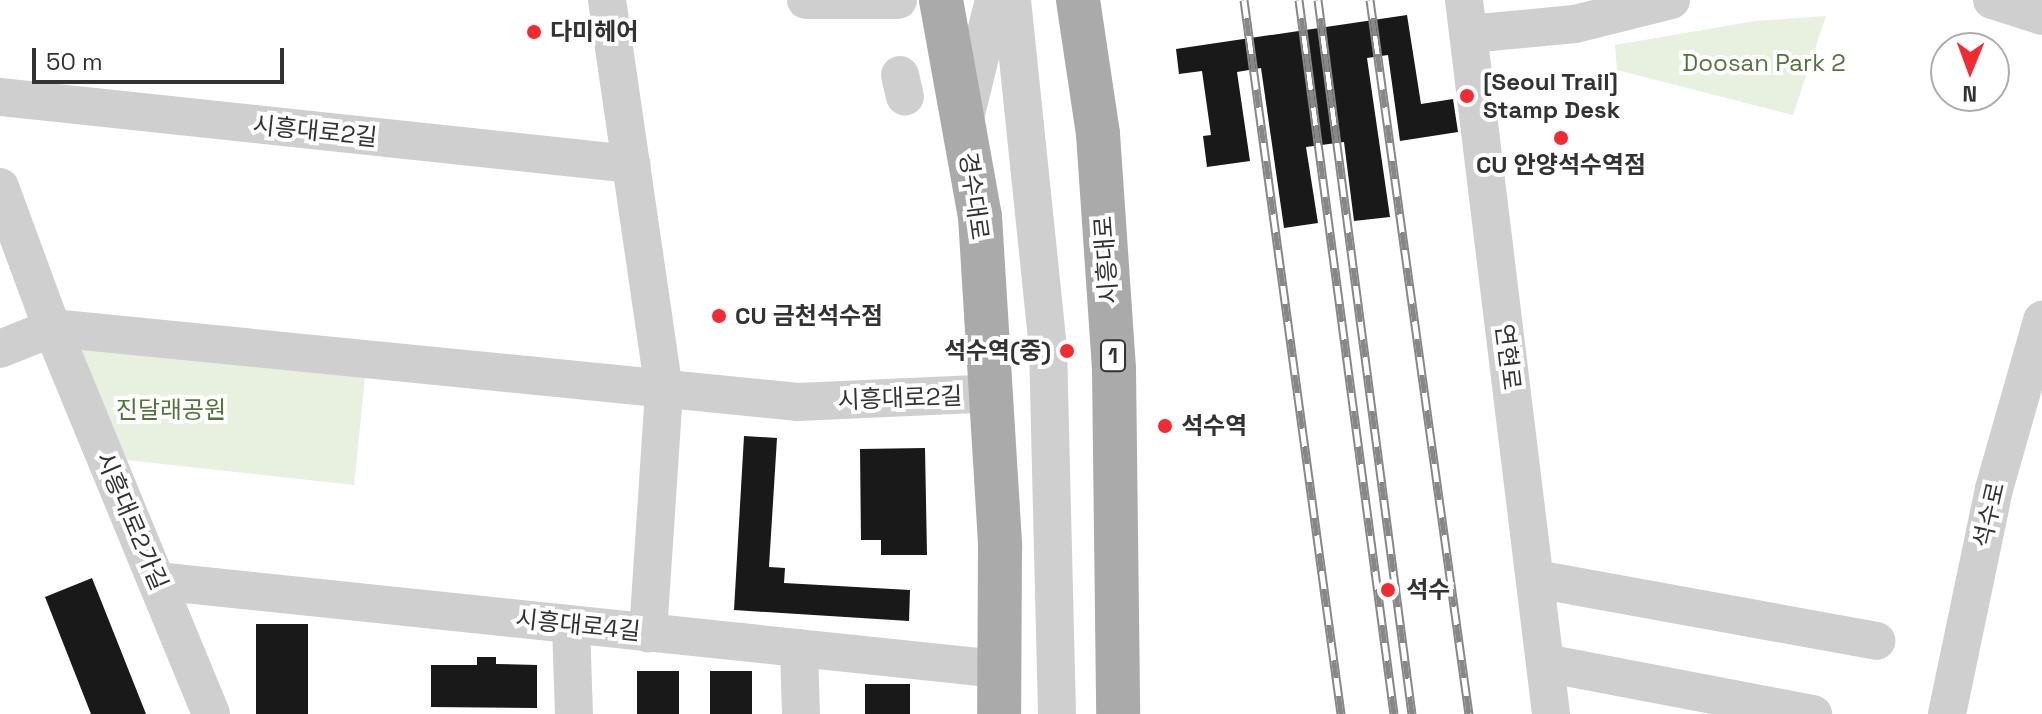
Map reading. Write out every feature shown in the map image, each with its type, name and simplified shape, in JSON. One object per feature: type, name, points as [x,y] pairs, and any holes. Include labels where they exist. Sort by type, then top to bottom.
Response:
[{"type":"main road","name":"경수대로","points":[[941,0],[980,216],[993,393]]},
{"type":"main road","name":"시흥대로","points":[[1078,0],[1098,134],[1114,369],[1118,714]]},
{"type":"main road","points":[[993,393],[999,714]]},
{"type":"street","points":[[607,0],[664,392],[648,633]]},
{"type":"street","points":[[806,0],[898,0]]},
{"type":"street","points":[[963,124],[994,0]]},
{"type":"street","points":[[1012,0],[1048,346],[1057,714]]},
{"type":"street","points":[[1466,17],[1575,24],[1671,0]]},
{"type":"street","points":[[1992,0],[2042,16]]},
{"type":"street","name":"연현로","points":[[1466,17],[1467,115],[1536,579],[1551,714]]},
{"type":"street","name":"시흥대로2길","points":[[0,97],[631,164]]},
{"type":"street","points":[[0,187],[52,328]]},
{"type":"street","name":"석수로","points":[[1947,714],[1994,489],[2042,320]]},
{"type":"street","name":"시흥대로2길","points":[[0,349],[52,328],[664,392],[798,402],[993,393]]},
{"type":"street","name":"시흥대로2가길","points":[[52,328],[211,714]]},
{"type":"street","points":[[1536,579],[1876,641]]},
{"type":"street","name":"시흥대로4길","points":[[157,581],[999,669]]},
{"type":"street","points":[[571,625],[574,714]]},
{"type":"street","points":[[799,648],[801,714]]},
{"type":"street","points":[[1545,663],[1813,714]]},
{"type":"green space","name":"Doosan Park 2","points":[[1826,16],[1793,115],[1617,70],[1615,45],[1755,21]]},
{"type":"green space","name":"진달래공원","points":[[76,343],[365,377],[354,485],[127,460]]},
{"type":"building","points":[[1407,15],[1421,104],[1453,99],[1458,132],[1400,141],[1388,55],[1367,58],[1390,217],[1354,221],[1344,142],[1306,147],[1318,223],[1284,228],[1261,68],[1237,72],[1250,161],[1207,167],[1203,136],[1211,135],[1202,71],[1179,74],[1176,49]]},
{"type":"building","points":[[744,436],[777,438],[769,567],[785,568],[784,583],[910,590],[909,621],[734,610]]},
{"type":"building","points":[[925,448],[927,555],[881,555],[881,540],[861,540],[860,449]]},
{"type":"building","points":[[92,578],[146,714],[91,714],[45,597]]},
{"type":"building","points":[[256,624],[308,624],[308,714],[256,714]]},
{"type":"building","points":[[477,657],[496,657],[496,664],[537,665],[537,708],[431,707],[431,665],[477,665]]},
{"type":"building","points":[[637,671],[679,671],[679,714],[637,714]]},
{"type":"building","points":[[710,671],[752,671],[752,714],[710,714]]},
{"type":"building","points":[[865,684],[910,684],[910,714],[865,714]]},
{"type":"railway","points":[[1244,0],[1341,714]]},
{"type":"railway","points":[[1299,0],[1394,714]]},
{"type":"railway","points":[[1318,0],[1412,714]]},
{"type":"railway","points":[[1370,0],[1469,714]]},
{"type":"place","name":"다미헤어","points":[[534,32]]},
{"type":"place","name":"[Seoul Trail] Stamp Desk","points":[[1467,96]]},
{"type":"place","name":"CU 안양석수역점","points":[[1561,138]]},
{"type":"place","name":"CU 금천석수점","points":[[719,316]]},
{"type":"place","name":"석수역(중)","points":[[1067,351]]},
{"type":"place","name":"석수역","points":[[1165,426]]},
{"type":"place","name":"석수","points":[[1388,590]]}]
